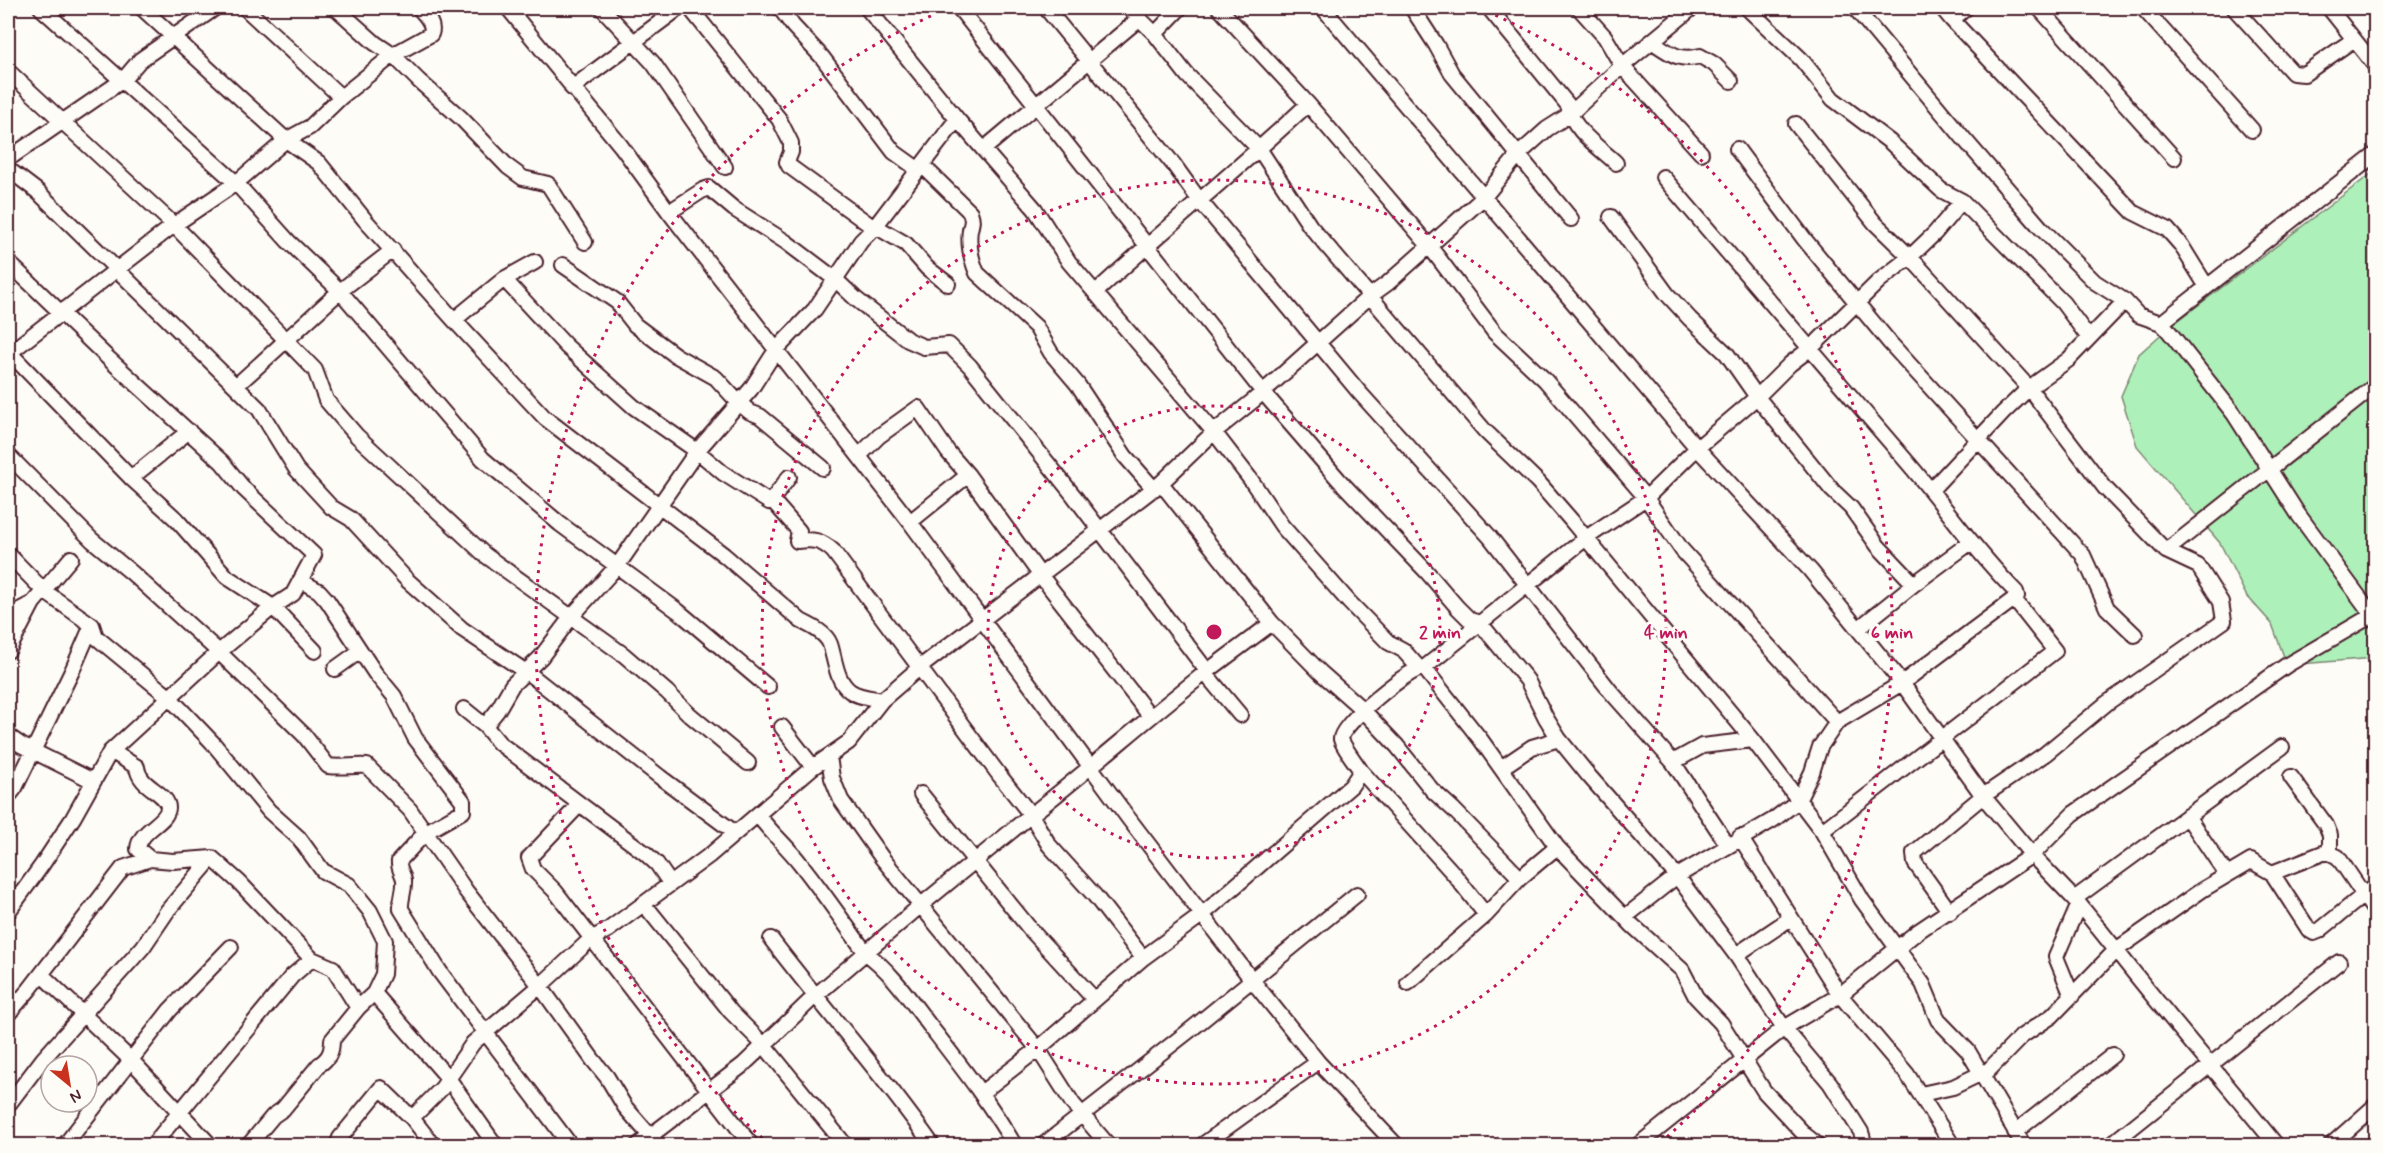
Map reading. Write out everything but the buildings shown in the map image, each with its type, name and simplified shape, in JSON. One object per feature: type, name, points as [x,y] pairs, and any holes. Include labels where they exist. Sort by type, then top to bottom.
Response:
[{"type":"street","points":[[41,8],[236,183],[288,241],[340,291],[483,459],[560,524],[678,610],[768,687]]},
{"type":"street","points":[[142,8],[286,140],[319,163],[365,220],[544,418],[724,555],[801,621],[813,627],[829,642],[842,683],[850,691],[882,700]]},
{"type":"street","points":[[8,159],[123,80],[140,60],[214,8]]},
{"type":"street","points":[[245,8],[341,97]]},
{"type":"street","points":[[336,8],[375,43],[393,55],[461,118],[508,167],[524,178],[548,184],[585,242]]},
{"type":"street","points":[[315,651],[273,607],[227,577],[176,519],[130,478],[8,352],[174,225],[236,183],[286,140],[310,128],[341,97],[393,55],[431,34],[433,28],[431,24],[418,8]]},
{"type":"street","points":[[508,8],[621,146],[669,212],[910,522],[1252,980],[1318,1062],[1397,1146]]},
{"type":"street","points":[[602,8],[653,63],[725,167]]},
{"type":"street","points":[[572,88],[679,8]]},
{"type":"street","points":[[690,8],[778,119],[791,143],[791,152],[787,162],[789,166],[874,227],[906,244],[927,268],[948,284]]},
{"type":"street","points":[[780,8],[822,57],[894,152],[920,167],[970,212],[973,222],[970,231],[970,245],[977,273],[1036,327],[1051,353],[1078,385],[1125,456],[1157,486],[1272,623],[1320,672],[1363,710],[1397,746],[1432,790],[1520,878]]},
{"type":"street","points":[[867,8],[1035,209],[1069,262],[1214,432],[1251,480],[1282,526],[1328,580],[1388,642],[1403,650],[1421,668],[1481,740],[1557,847],[1625,917],[1682,970],[1696,997],[1722,1023],[1764,1091],[1805,1135],[1819,1146]]},
{"type":"street","points":[[959,8],[1035,107],[1262,391],[1339,480],[1427,572],[1457,607],[1470,620],[1480,623],[1527,680],[1559,739],[1677,876],[1736,955],[1784,1028],[1830,1083],[1860,1132],[1865,1146]]},
{"type":"street","points":[[1046,8],[1174,165],[1200,201],[1317,342],[1387,425],[1490,537],[1611,692],[1673,762],[1727,844]]},
{"type":"street","points":[[1129,8],[1155,34],[1187,75],[1260,150],[1310,226],[1485,431],[1539,482],[1754,740],[1822,831],[1862,900],[1923,984],[1938,1020],[1968,1051],[2024,1146]]},
{"type":"street","points":[[1155,34],[1180,8]]},
{"type":"street","points":[[1219,8],[1308,104],[1430,247],[1495,333],[1545,380],[1647,498],[1682,550],[1837,722]]},
{"type":"street","points":[[1323,8],[1683,428],[1697,448],[1810,570],[1902,683],[1983,796],[2032,855],[2076,902],[2277,1146]]},
{"type":"street","points":[[1412,8],[1452,74],[1572,219]]},
{"type":"street","points":[[1489,8],[1568,105],[1569,115],[1616,163]]},
{"type":"street","points":[[1579,8],[1605,37],[1622,66],[1701,153]]},
{"type":"street","points":[[1747,8],[1801,59],[1833,99],[1890,142],[1941,190],[1962,201],[2063,303],[2089,338]]},
{"type":"street","points":[[1637,1146],[1784,1028],[1840,995],[1917,933],[2032,855],[2073,814],[2287,665],[2374,616],[2298,514],[2234,414],[2161,323],[2138,315],[2125,301],[2095,282],[2041,228],[1965,141],[1855,8]]},
{"type":"street","points":[[1942,8],[2133,212],[2167,229],[2181,245],[2207,286]]},
{"type":"street","points":[[1952,20],[1966,8]]},
{"type":"street","points":[[2039,8],[2174,158]]},
{"type":"street","points":[[2143,8],[2252,130]]},
{"type":"street","points":[[2234,8],[2293,73],[2304,74],[2353,40]]},
{"type":"street","points":[[2329,8],[2376,67]]},
{"type":"street","points":[[412,1118],[431,1101],[473,1043],[591,939],[644,904],[710,855],[813,766],[849,742],[882,700],[919,668],[1157,486],[1214,432],[1370,296],[1430,247],[1484,197],[1519,154],[1547,129],[1569,115],[1622,66],[1653,42],[1682,10]]},
{"type":"street","points":[[984,149],[1139,19]]},
{"type":"street","points":[[1653,42],[1673,56],[1688,60],[1700,56],[1714,64],[1731,81]]},
{"type":"street","points":[[8,71],[174,225],[315,370],[326,400],[357,436],[485,555],[572,616],[649,675],[688,714],[748,763]]},
{"type":"street","points":[[1096,292],[1147,245],[1260,150],[1308,104]]},
{"type":"street","points":[[485,726],[501,705],[512,685],[541,657],[572,616],[618,566],[698,451],[751,389],[776,350],[815,309],[861,242],[957,118]]},
{"type":"street","points":[[1796,124],[1875,223],[1910,257],[2029,388],[2105,488],[2166,551],[2198,566],[2221,602],[2224,621],[2108,703],[2045,754],[1983,796],[1914,853],[1915,863],[1950,912]]},
{"type":"street","points":[[1737,149],[1890,344],[2083,555],[2107,608],[2135,635]]},
{"type":"street","points":[[2161,323],[2376,154]]},
{"type":"street","points":[[8,169],[37,191],[259,409],[296,469],[331,507],[351,519],[407,580],[462,629],[524,671],[734,832]]},
{"type":"street","points":[[1625,917],[1677,876],[1727,844],[1773,820],[1798,801],[1812,772],[1820,747],[1837,722],[1902,683],[2017,596],[1931,490],[1663,177]]},
{"type":"street","points":[[669,212],[709,188],[734,209],[786,242],[835,279],[908,340],[924,347],[949,345],[959,354],[1099,530],[1240,715]]},
{"type":"street","points":[[1486,915],[1453,873],[1361,771],[1341,739],[1342,732],[1363,710],[1408,673],[1421,668],[1586,538],[1647,498],[1697,448],[1757,397],[1790,364],[1811,348],[1879,281],[1910,257],[1935,233],[1962,201]]},
{"type":"street","points":[[1611,217],[1667,294],[1727,354],[1757,397],[1832,490],[1851,508],[1878,546],[1914,584]]},
{"type":"street","points":[[236,386],[340,291],[393,250]]},
{"type":"street","points":[[8,262],[222,462],[244,489],[314,555],[293,594],[273,607],[219,652],[111,751],[42,866],[8,912]]},
{"type":"street","points":[[454,320],[504,279],[535,262]]},
{"type":"street","points":[[563,265],[616,302],[635,325],[675,355],[716,378],[738,402],[750,412],[760,416],[823,468]]},
{"type":"street","points":[[504,279],[567,346],[634,407],[698,451],[723,473],[769,502],[789,477]]},
{"type":"street","points":[[1931,490],[2003,413],[2029,388],[2068,360],[2125,301]]},
{"type":"street","points":[[2166,551],[2376,385]]},
{"type":"street","points":[[859,456],[894,424],[918,408],[1041,576],[1150,716]]},
{"type":"street","points":[[130,478],[189,431]]},
{"type":"street","points":[[8,455],[92,540],[219,652],[304,735],[328,766],[342,769],[353,765],[367,766],[410,810],[466,891],[607,1077],[625,1107],[654,1140]]},
{"type":"street","points":[[910,522],[968,475]]},
{"type":"street","points":[[772,500],[799,531],[797,541],[813,539],[824,542],[833,551],[1031,815],[1049,845],[1095,896],[1143,958]]},
{"type":"street","points":[[1858,629],[1971,542]]},
{"type":"street","points":[[8,554],[45,591],[92,625],[96,637],[169,698],[212,742],[269,810],[298,838],[323,871],[349,885],[370,911],[385,941],[384,974],[374,993],[358,1008],[332,1040],[332,1051],[326,1060],[319,1065],[283,1109],[273,1116],[248,1146]]},
{"type":"street","points":[[8,651],[33,603],[71,558]]},
{"type":"street","points":[[301,581],[319,591],[394,696],[415,738],[463,801],[462,811],[426,832],[399,861],[404,886],[400,900],[401,909],[440,972],[572,1146]]},
{"type":"street","points":[[1822,831],[2055,651],[2014,599]]},
{"type":"street","points":[[8,616],[33,603]]},
{"type":"street","points":[[637,1146],[654,1140],[674,1119],[742,1065],[815,996],[920,906],[1092,767],[1150,716],[1272,623]]},
{"type":"street","points":[[8,797],[15,788],[92,625]]},
{"type":"street","points":[[335,669],[360,651]]},
{"type":"street","points":[[464,709],[485,726],[499,744],[579,804],[602,818],[645,853],[657,864],[670,883]]},
{"type":"street","points":[[782,727],[813,766]]},
{"type":"street","points":[[8,736],[93,781]]},
{"type":"street","points":[[1501,768],[1532,747],[1559,739]]},
{"type":"street","points":[[1673,762],[1702,746],[1754,740]]},
{"type":"street","points":[[2072,996],[2056,957],[2076,902],[2187,816],[2282,747]]},
{"type":"street","points":[[111,751],[137,767],[138,775],[143,782],[167,803],[168,809],[165,815],[147,832],[138,846],[138,849],[150,859]]},
{"type":"street","points":[[829,756],[832,778],[841,800],[882,858],[1038,1049],[1062,1089],[1109,1146]]},
{"type":"street","points":[[981,1093],[1038,1049],[1143,958],[1203,914],[1338,798],[1351,786],[1361,771]]},
{"type":"street","points":[[2291,777],[2326,825],[2330,835],[2330,853]]},
{"type":"street","points":[[921,794],[1030,929],[1094,999]]},
{"type":"street","points":[[579,804],[529,858],[533,870],[555,891],[752,1146]]},
{"type":"street","points":[[758,815],[766,827],[782,841],[802,865],[866,953],[877,961],[899,986],[981,1093],[1015,1146]]},
{"type":"street","points":[[2187,816],[2227,875]]},
{"type":"street","points":[[1740,837],[1840,995],[1887,1048],[1921,1094],[1953,1146]]},
{"type":"street","points":[[1408,983],[1486,915],[1520,878],[1557,847]]},
{"type":"street","points":[[2272,873],[2323,853],[2330,853],[2338,857],[2376,913]]},
{"type":"street","points":[[8,1014],[42,975],[123,868],[150,859],[173,861],[212,858],[240,882],[312,959],[333,968],[358,1008]]},
{"type":"street","points":[[8,1105],[82,1013],[143,947],[168,910],[212,858]]},
{"type":"street","points":[[1921,1094],[1953,1087],[1981,1075],[2022,1036],[2052,1016],[2116,950],[2227,875],[2252,861],[2272,873],[2308,930],[2314,933],[2376,885]]},
{"type":"street","points":[[1042,1146],[1357,894]]},
{"type":"street","points":[[644,904],[731,1012],[764,1045],[846,1146]]},
{"type":"street","points":[[1736,955],[1791,918]]},
{"type":"street","points":[[771,939],[906,1107],[933,1146]]},
{"type":"street","points":[[64,1146],[170,1010],[231,947]]},
{"type":"street","points":[[152,1146],[292,976],[312,959]]},
{"type":"street","points":[[2109,1146],[2339,962]]},
{"type":"street","points":[[42,975],[132,1061],[211,1146]]},
{"type":"street","points":[[374,993],[448,1078],[496,1146]]},
{"type":"street","points":[[2015,1131],[2113,1055]]},
{"type":"street","points":[[1200,1146],[1318,1062]]},
{"type":"street","points":[[339,1145],[340,1137],[381,1088],[412,1118],[434,1146]]},
{"type":"street","points":[[2330,1146],[2376,1105]]},
{"type":"green space","points":[[2375,171],[2375,658],[2287,665],[2272,624],[2246,595],[2220,543],[2137,446],[2121,396],[2139,354],[2167,329]]}]
